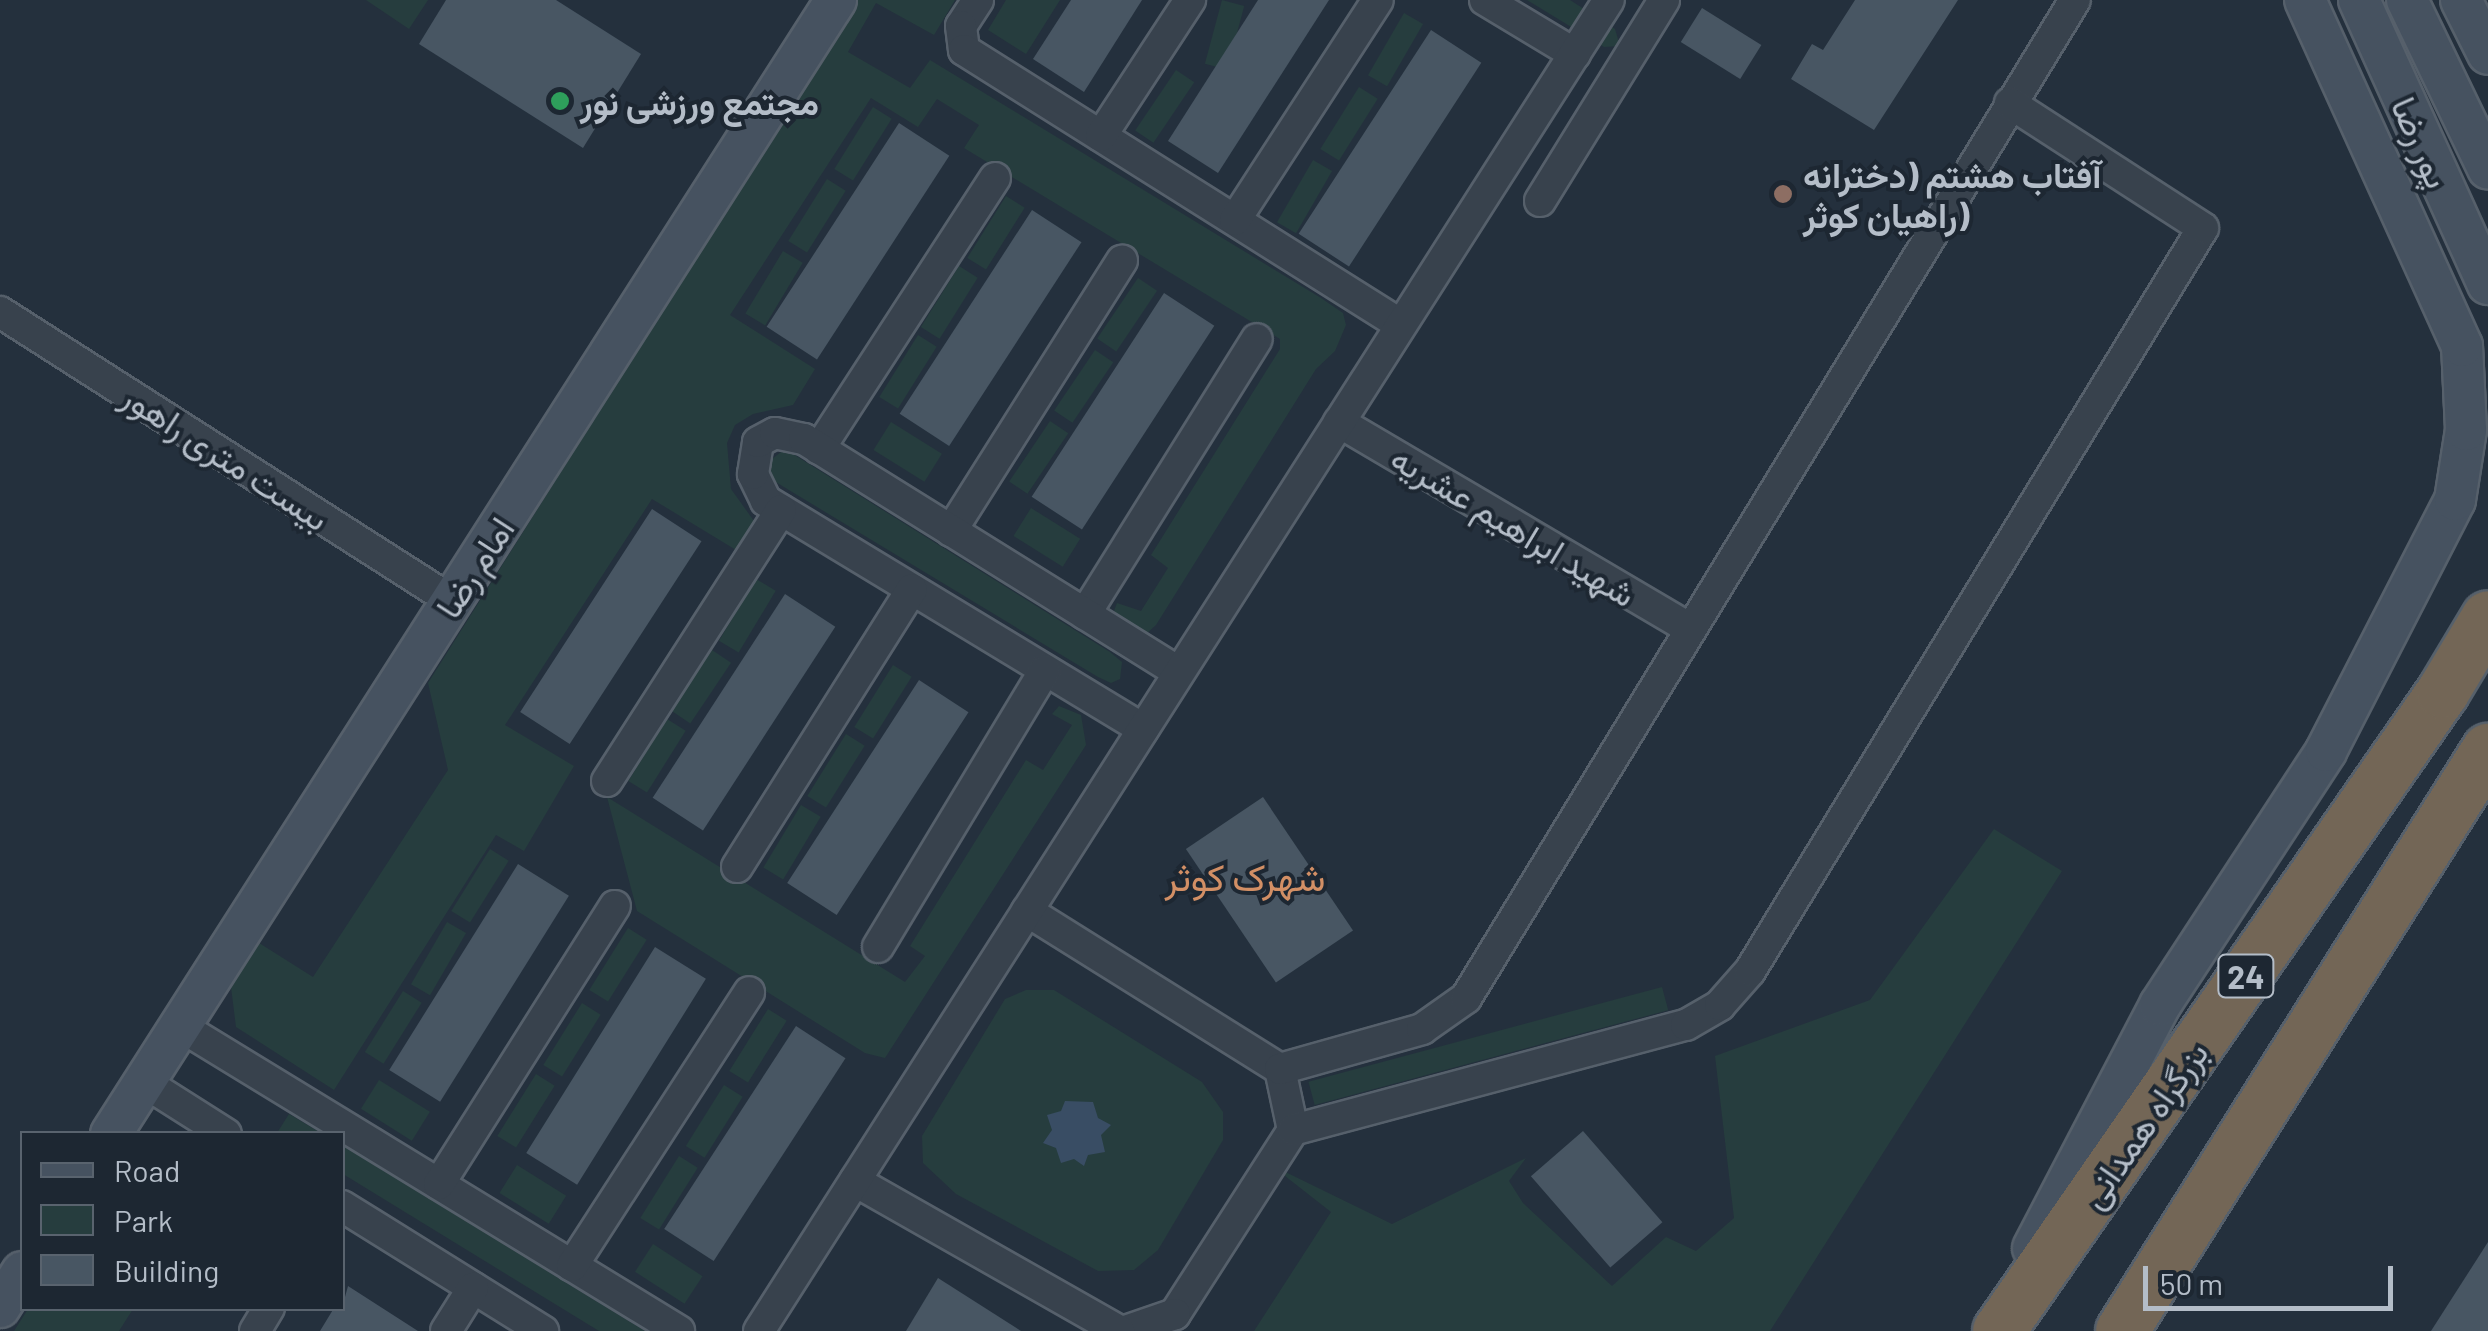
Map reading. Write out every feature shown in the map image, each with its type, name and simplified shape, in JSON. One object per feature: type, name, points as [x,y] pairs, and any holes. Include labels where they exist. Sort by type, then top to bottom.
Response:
[{"type":"highway","name":"بزرگراه همدانی","points":[[1999,1331],[2444,692],[2488,617]]},
{"type":"highway","name":"24","points":[[2122,1331],[2488,750]]},
{"type":"street","name":"امام رضا","points":[[113,1131],[836,0]]},
{"type":"street","points":[[978,0],[961,26],[964,50],[1402,324]]},
{"type":"street","points":[[1100,136],[1190,0]]},
{"type":"street","points":[[1235,220],[1378,0]]},
{"type":"street","points":[[1485,0],[1574,54]]},
{"type":"street","points":[[759,1331],[1608,0]]},
{"type":"street","points":[[1540,201],[1664,0]]},
{"type":"street","points":[[1280,1069],[1422,1029],[1466,998],[2075,0]]},
{"type":"street","points":[[1989,1331],[2160,1005],[2326,751],[2417,582],[2455,500],[2475,358],[2305,0]]},
{"type":"street","name":"پور رضا","points":[[2360,0],[2481,271]]},
{"type":"street","name":"پور رضا","points":[[2408,0],[2488,168]]},
{"type":"street","points":[[2460,0],[2488,54]]},
{"type":"street","points":[[855,1181],[1122,1331],[1177,1322],[1294,1130],[1686,1025],[1720,1005],[1750,971],[2203,228],[2010,103]]},
{"type":"street","points":[[820,449],[994,178]]},
{"type":"street","points":[[950,531],[1122,260]]},
{"type":"street","name":"بیست متری راهور","points":[[0,312],[452,600]]},
{"type":"street","points":[[1085,614],[1257,339]]},
{"type":"street","name":"شهید ابراهیم عشریه","points":[[1339,422],[1690,629]]},
{"type":"street","points":[[1143,729],[781,510],[755,488],[751,459],[758,442],[790,434],[820,449],[1179,672]]},
{"type":"street","points":[[607,781],[781,510]]},
{"type":"street","points":[[738,867],[912,589]]},
{"type":"street","points":[[878,947],[1045,670]]},
{"type":"street","points":[[438,1184],[615,906]]},
{"type":"street","points":[[1027,910],[1280,1069],[1294,1130]]},
{"type":"street","points":[[572,1266],[749,992]]},
{"type":"street","points":[[180,1026],[679,1331]]},
{"type":"street","points":[[144,1082],[221,1131]]},
{"type":"street","points":[[345,1208],[543,1331]]},
{"type":"street","points":[[0,1307],[20,1275]]},
{"type":"street","points":[[446,1331],[473,1288]]},
{"type":"green space","points":[[366,0],[428,0],[409,29]]},
{"type":"green space","points":[[858,0],[955,0],[934,35],[876,3],[848,52],[910,88],[930,60],[1321,298],[1343,313],[1346,325],[1335,351],[1316,369],[1156,625],[1145,635],[1131,632],[1114,611],[1117,603],[1141,611],[1168,568],[1151,555],[1280,349],[1280,339],[964,148],[979,125],[937,99],[918,127],[871,98],[730,315],[815,369],[793,405],[753,414],[735,425],[727,443],[731,489],[759,528],[741,553],[652,499],[505,725],[574,766],[524,851],[496,835],[334,1090],[236,1027],[230,979],[253,939],[313,977],[448,770],[428,683]]},
{"type":"green space","points":[[1006,0],[1060,0],[1026,54],[988,30]]},
{"type":"green space","points":[[1222,0],[1244,6],[1227,70],[1205,64]]},
{"type":"green space","points":[[1527,0],[1570,0],[1615,29],[1620,46],[1604,47]]},
{"type":"green space","points":[[1404,13],[1423,24],[1387,86],[1368,75]]},
{"type":"green space","points":[[1176,70],[1194,82],[1153,143],[1135,131]]},
{"type":"green space","points":[[1359,87],[1378,99],[1339,161],[1320,149]]},
{"type":"green space","points":[[873,107],[892,119],[853,181],[834,169]]},
{"type":"green space","points":[[1313,160],[1332,171],[1296,233],[1277,222]]},
{"type":"green space","points":[[827,179],[846,191],[807,253],[788,241]]},
{"type":"green space","points":[[1006,196],[1025,208],[986,270],[967,258]]},
{"type":"green space","points":[[783,251],[803,263],[765,325],[745,314]]},
{"type":"green space","points":[[959,266],[978,278],[940,339],[921,327]]},
{"type":"green space","points":[[1138,278],[1157,291],[1116,351],[1097,339]]},
{"type":"green space","points":[[918,335],[937,347],[898,409],[879,397]]},
{"type":"green space","points":[[1095,350],[1113,362],[1072,423],[1054,411]]},
{"type":"green space","points":[[1050,421],[1068,433],[1027,494],[1009,482]]},
{"type":"green space","points":[[891,422],[942,454],[924,482],[874,450]]},
{"type":"green space","points":[[785,449],[1110,652],[1122,662],[1120,679],[1111,683],[1098,677],[774,481],[768,462]]},
{"type":"green space","points":[[1031,508],[1080,539],[1063,567],[1014,536]]},
{"type":"green space","points":[[756,579],[776,591],[739,653],[719,641]]},
{"type":"green space","points":[[712,650],[731,663],[690,723],[671,711]]},
{"type":"green space","points":[[893,665],[912,677],[873,739],[854,727]]},
{"type":"green space","points":[[1059,706],[1081,715],[1086,745],[885,1058],[865,1053],[637,911],[607,797],[905,982],[925,956],[910,946],[1026,760],[1043,770],[1072,725],[1052,714]]},
{"type":"green space","points":[[667,719],[686,731],[647,793],[628,781]]},
{"type":"green space","points":[[846,734],[865,746],[826,808],[807,796]]},
{"type":"green space","points":[[801,805],[821,817],[783,879],[763,868]]},
{"type":"green space","points":[[1994,829],[2062,871],[1770,1331],[1254,1331],[1331,1212],[1271,1165],[1392,1224],[1526,1158],[1509,1181],[1523,1203],[1612,1286],[1666,1237],[1696,1251],[1734,1218],[1715,1056],[1870,1000]]},
{"type":"green space","points":[[490,849],[509,861],[470,923],[451,911]]},
{"type":"green space","points":[[447,922],[466,933],[430,995],[411,984]]},
{"type":"green space","points":[[628,928],[647,940],[608,1002],[589,990]]},
{"type":"green space","points":[[1662,987],[1668,1010],[1315,1105],[1308,1082]]},
{"type":"green space","points":[[1026,990],[1054,990],[1202,1082],[1223,1112],[1223,1140],[1158,1250],[1134,1270],[1098,1271],[956,1194],[923,1163],[922,1136],[1005,999]]},
{"type":"green space","points":[[403,991],[422,1003],[384,1064],[365,1052]]},
{"type":"green space","points":[[582,1003],[601,1015],[562,1077],[543,1065]]},
{"type":"green space","points":[[768,1009],[787,1021],[748,1083],[729,1071]]},
{"type":"green space","points":[[536,1074],[555,1086],[516,1148],[497,1136]]},
{"type":"green space","points":[[379,1080],[430,1112],[412,1141],[361,1109]]},
{"type":"green space","points":[[724,1085],[743,1097],[705,1158],[686,1146]]},
{"type":"green space","points":[[289,1114],[318,1131],[278,1131]]},
{"type":"green space","points":[[345,1147],[645,1331],[599,1331],[345,1175]]},
{"type":"green space","points":[[679,1156],[698,1168],[659,1230],[640,1218]]},
{"type":"green space","points":[[517,1165],[566,1196],[549,1224],[500,1193]]},
{"type":"green space","points":[[653,1244],[702,1276],[685,1304],[635,1272]]},
{"type":"green space","points":[[26,1311],[132,1311],[119,1331],[14,1331]]},
{"type":"water","points":[[1065,1101],[1093,1102],[1098,1118],[1111,1125],[1101,1135],[1105,1152],[1088,1155],[1084,1166],[1074,1159],[1061,1163],[1056,1148],[1043,1143],[1052,1130],[1047,1115],[1061,1111]]},
{"type":"building","name":"مجتمع ورزشی نور","points":[[446,0],[556,0],[641,54],[583,148],[419,44]]},
{"type":"building","points":[[1071,0],[1142,0],[1084,92],[1033,59]]},
{"type":"building","points":[[1258,0],[1329,0],[1218,173],[1168,141]]},
{"type":"building","points":[[1855,0],[1958,0],[1874,130],[1791,79],[1812,44],[1823,50]]},
{"type":"building","points":[[1702,8],[1761,45],[1740,79],[1681,42]]},
{"type":"building","points":[[1431,30],[1481,63],[1349,266],[1299,234]]},
{"type":"building","points":[[899,123],[949,156],[817,359],[767,327]]},
{"type":"building","points":[[1032,210],[1081,242],[949,446],[900,414]]},
{"type":"building","points":[[1164,293],[1214,326],[1082,529],[1032,497]]},
{"type":"building","points":[[652,509],[701,541],[570,744],[520,712]]},
{"type":"building","points":[[785,594],[835,627],[703,830],[653,798]]},
{"type":"building","points":[[919,680],[968,712],[837,915],[787,883]]},
{"type":"building","points":[[1263,797],[1353,930],[1276,982],[1186,849]]},
{"type":"building","points":[[518,864],[569,896],[440,1102],[389,1070]]},
{"type":"building","points":[[655,947],[706,979],[577,1185],[526,1153]]},
{"type":"building","points":[[796,1026],[845,1058],[714,1261],[664,1229]]},
{"type":"building","points":[[1583,1131],[1662,1222],[1610,1268],[1531,1176]]},
{"type":"building","points":[[2488,1242],[2488,1331],[2431,1331]]},
{"type":"building","points":[[938,1278],[1021,1331],[906,1331]]},
{"type":"building","points":[[348,1286],[418,1331],[320,1331],[332,1311],[345,1311]]},
{"type":"place","name":"مجتمع ورزشی نور","points":[[560,101]]},
{"type":"place","name":"آفتاب هشتم (دخترانه راهیان کوثر)","points":[[1783,194]]},
{"type":"district","name":"شهرک کوثر","points":[[1245,877]]}]
